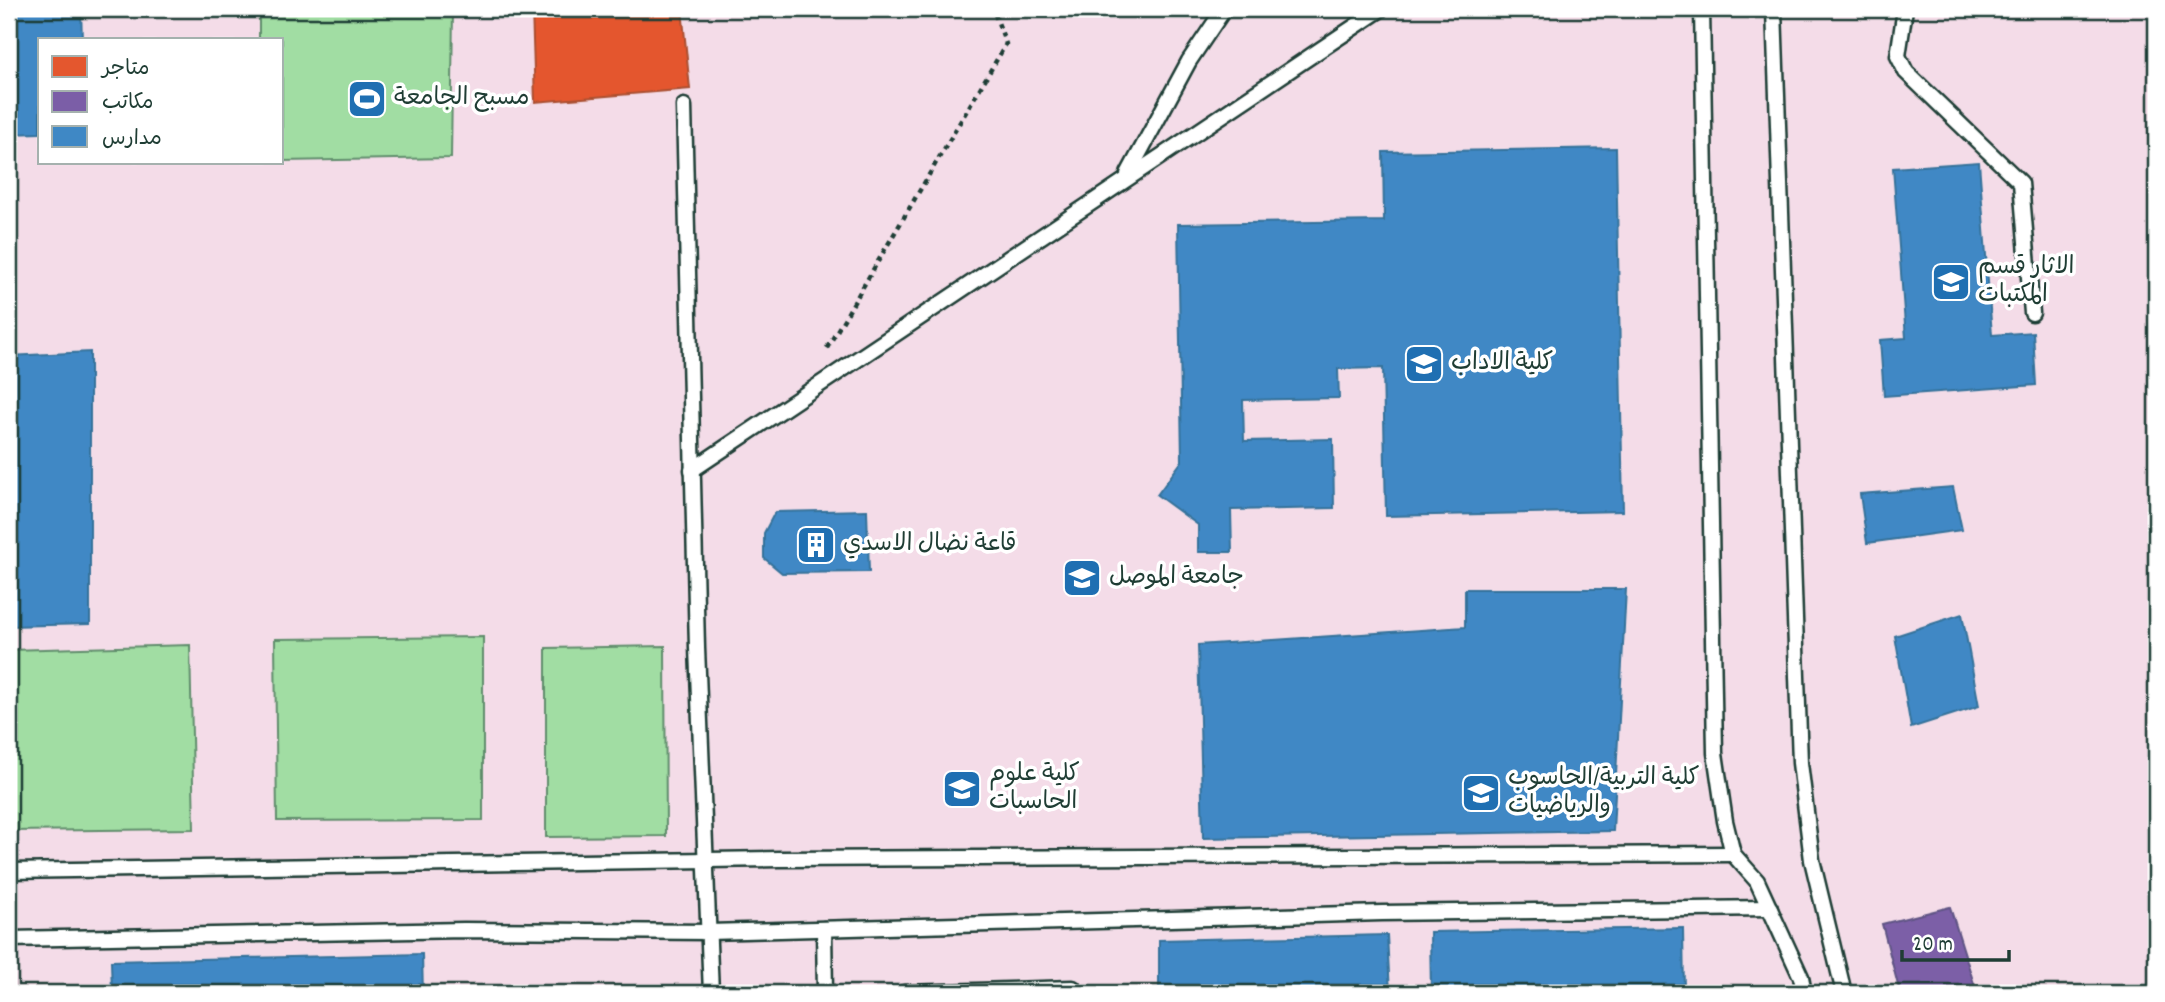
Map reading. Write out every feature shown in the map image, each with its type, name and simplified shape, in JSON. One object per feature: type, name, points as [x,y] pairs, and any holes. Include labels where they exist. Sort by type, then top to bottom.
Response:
[{"type":"lane","points":[[1126,177],[1189,61],[1224,9]]},
{"type":"lane","points":[[692,470],[1126,177],[1381,9]]},
{"type":"lane","points":[[1702,9],[1715,752],[1733,854],[1757,881],[1801,977],[1804,993]]},
{"type":"lane","points":[[1774,9],[1800,763],[1812,860],[1844,993]]},
{"type":"lane","points":[[1905,9],[1898,56],[1906,72],[2021,183],[2032,313]]},
{"type":"lane","points":[[684,106],[692,470],[711,993]]},
{"type":"lane","points":[[9,870],[706,860],[1733,854]]},
{"type":"lane","points":[[9,939],[464,930],[709,932],[1382,913],[1770,908]]},
{"type":"lane","points":[[824,929],[825,993]]},
{"type":"lane","points":[[904,993],[1073,988],[1073,993]]},
{"type":"path","points":[[823,355],[1006,44],[993,9]]},
{"type":"path","points":[[9,982],[9,993]]},
{"type":"shaded area","name":"جامعة الموصل","points":[[9,9],[2156,9],[2156,993],[9,993]]},
{"type":"green space","name":"مسبح الجامعة","points":[[259,9],[453,9],[451,158],[284,161],[284,38],[259,38]]},
{"type":"green space","points":[[483,637],[483,820],[277,821],[275,639]]},
{"type":"green space","points":[[190,645],[194,829],[9,831],[9,650]]},
{"type":"green space","points":[[665,646],[666,836],[546,837],[546,648]]},
{"type":"building: متاجر","points":[[532,9],[682,9],[690,89],[535,102]]},
{"type":"building: مكاتب","points":[[1950,907],[1976,990],[1970,993],[1900,993],[1882,924]]},
{"type":"building: مدارس","points":[[9,9],[81,9],[82,38],[38,38],[38,133],[9,134]]},
{"type":"building: مدارس","name":"كلية الاداب","points":[[1616,148],[1623,511],[1386,516],[1383,368],[1338,369],[1339,398],[1243,400],[1244,441],[1333,439],[1334,508],[1231,510],[1232,552],[1198,552],[1198,525],[1157,495],[1182,461],[1178,224],[1384,221],[1383,152]]},
{"type":"building: مدارس","points":[[1979,162],[1992,335],[2033,332],[2036,385],[1884,396],[1880,340],[1906,338],[1893,168]]},
{"type":"building: مدارس","points":[[90,352],[90,624],[9,626],[9,356]]},
{"type":"building: مدارس","points":[[1953,487],[1962,530],[1867,543],[1860,494]]},
{"type":"building: مدارس","name":"قاعة نضال الاسدي","points":[[867,510],[869,572],[782,573],[764,558],[764,533],[775,512]]},
{"type":"building: مدارس","points":[[1465,589],[1626,589],[1613,831],[1203,838],[1198,645],[1465,627]]},
{"type":"building: مدارس","points":[[1962,614],[1979,706],[1911,728],[1895,636]]},
{"type":"building: مدارس","points":[[1683,928],[1684,993],[1431,993],[1430,932]]},
{"type":"building: مدارس","points":[[1387,935],[1390,993],[1159,993],[1159,940]]},
{"type":"building: مدارس","points":[[422,954],[423,993],[112,993],[111,961]]},
{"type":"place","name":"مسبح الجامعة","points":[[367,99]]},
{"type":"place","name":"الاثار قسم المكتبات","points":[[1951,282]]},
{"type":"place","name":"كلية الاداب","points":[[1424,364]]},
{"type":"place","name":"قاعة نضال الاسدي","points":[[816,545]]},
{"type":"place","name":"جامعة الموصل","points":[[1082,578]]},
{"type":"place","name":"كلية علوم الحاسبات","points":[[962,789]]},
{"type":"place","name":"كلية التربية/الحاسوب والرياضيات","points":[[1481,793]]}]
